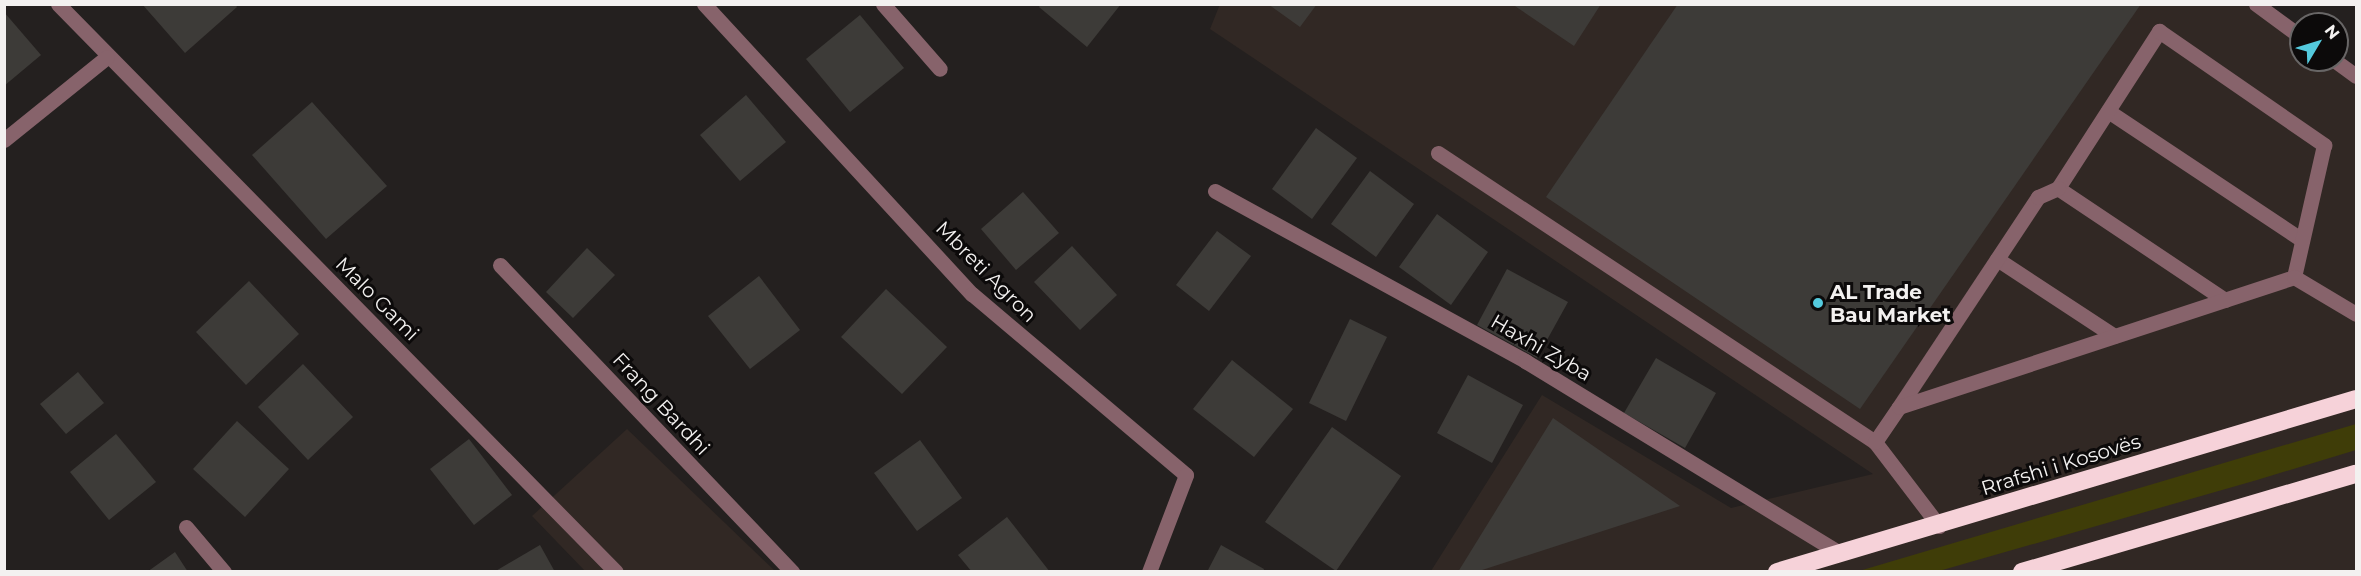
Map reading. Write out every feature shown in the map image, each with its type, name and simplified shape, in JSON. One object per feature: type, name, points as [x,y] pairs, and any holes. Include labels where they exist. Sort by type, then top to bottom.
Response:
[{"type":"highway","name":"Rrafshi i Kosovës","points":[[1777,572],[1939,526],[2356,399]]},
{"type":"highway","points":[[2022,572],[2070,564],[2356,474]]},
{"type":"street","name":"Malo Gami","points":[[58,4],[106,57],[616,572]]},
{"type":"street","name":"Mbreti Agron","points":[[704,4],[972,294],[1186,475],[1149,572]]},
{"type":"street","points":[[883,4],[940,69]]},
{"type":"street","points":[[2256,4],[2289,27]]},
{"type":"street","points":[[1875,442],[2038,197],[2058,188],[2159,31],[2324,145],[2294,277]]},
{"type":"street","points":[[4,140],[106,57]]},
{"type":"street","points":[[2108,111],[2302,240]]},
{"type":"street","points":[[1438,153],[1875,442],[1939,526]]},
{"type":"street","points":[[2058,188],[2225,300]]},
{"type":"street","name":"Haxhi Zyba","points":[[1215,190],[1525,361],[1839,553]]},
{"type":"street","points":[[1997,259],[2114,336]]},
{"type":"street","name":"Frang Bardhi","points":[[500,265],[792,572]]},
{"type":"street","points":[[1899,407],[2294,277],[2356,314]]},
{"type":"street","points":[[186,527],[224,572]]},
{"type":"shaded area","points":[[1220,4],[2256,5],[2289,28],[2289,72],[2349,71],[2356,76],[2356,571],[1431,571],[1542,395],[1731,508],[1873,474],[1210,29]]},
{"type":"shaded area","points":[[2356,424],[2356,450],[2257,480],[1939,571],[1859,571]]},
{"type":"shaded area","points":[[627,429],[775,571],[585,571],[532,516]]},
{"type":"building","points":[[142,4],[235,4],[237,7],[185,53]]},
{"type":"building","points":[[1041,4],[1121,4],[1087,47],[1039,7]]},
{"type":"building","points":[[1268,4],[1317,4],[1300,27]]},
{"type":"building","points":[[1512,4],[1601,4],[1574,46]]},
{"type":"building","name":"AL Trade Bau Market","points":[[1678,4],[2141,4],[1860,409],[1546,197]]},
{"type":"building","points":[[4,12],[41,55],[4,86]]},
{"type":"building","points":[[860,15],[904,68],[850,112],[806,59]]},
{"type":"building","points":[[746,95],[786,142],[740,181],[700,135]]},
{"type":"building","points":[[312,102],[387,186],[326,239],[252,155]]},
{"type":"building","points":[[1316,128],[1357,158],[1312,219],[1272,189]]},
{"type":"building","points":[[1370,171],[1414,204],[1376,257],[1331,224]]},
{"type":"building","points":[[1023,192],[1059,233],[1016,270],[981,229]]},
{"type":"building","points":[[1437,214],[1488,252],[1451,305],[1399,267]]},
{"type":"building","points":[[1217,231],[1251,256],[1209,311],[1176,285]]},
{"type":"building","points":[[1072,246],[1117,295],[1080,330],[1034,282]]},
{"type":"building","points":[[587,248],[615,275],[573,318],[546,292]]},
{"type":"building","points":[[1507,269],[1568,302],[1537,358],[1477,325]]},
{"type":"building","points":[[759,276],[800,330],[750,369],[708,316]]},
{"type":"building","points":[[249,281],[299,334],[246,385],[196,332]]},
{"type":"building","points":[[886,289],[947,347],[902,394],[841,337]]},
{"type":"building","points":[[1350,319],[1387,337],[1346,421],[1309,403]]},
{"type":"building","points":[[1656,358],[1716,393],[1685,448],[1624,413]]},
{"type":"building","points":[[1232,360],[1293,409],[1254,457],[1193,409]]},
{"type":"building","points":[[303,364],[353,417],[308,460],[258,407]]},
{"type":"building","points":[[78,372],[104,403],[66,434],[40,404]]},
{"type":"building","points":[[1468,375],[1523,405],[1492,463],[1437,433]]},
{"type":"building","points":[[1553,418],[1680,506],[1476,572],[1458,572]]},
{"type":"building","points":[[237,421],[289,469],[245,517],[193,469]]},
{"type":"building","points":[[1332,427],[1401,476],[1336,571],[1265,522]]},
{"type":"building","points":[[116,434],[156,482],[109,520],[70,472]]},
{"type":"building","points":[[469,439],[512,495],[474,525],[430,469]]},
{"type":"building","points":[[920,440],[962,498],[917,531],[874,473]]},
{"type":"building","points":[[1007,517],[1050,572],[972,572],[958,555]]},
{"type":"building","points":[[540,545],[555,572],[494,572]]},
{"type":"building","points":[[1221,545],[1264,569],[1263,572],[1207,572]]},
{"type":"building","points":[[175,552],[188,572],[147,572]]},
{"type":"place","name":"AL Trade Bau Market","points":[[1818,303]]}]
